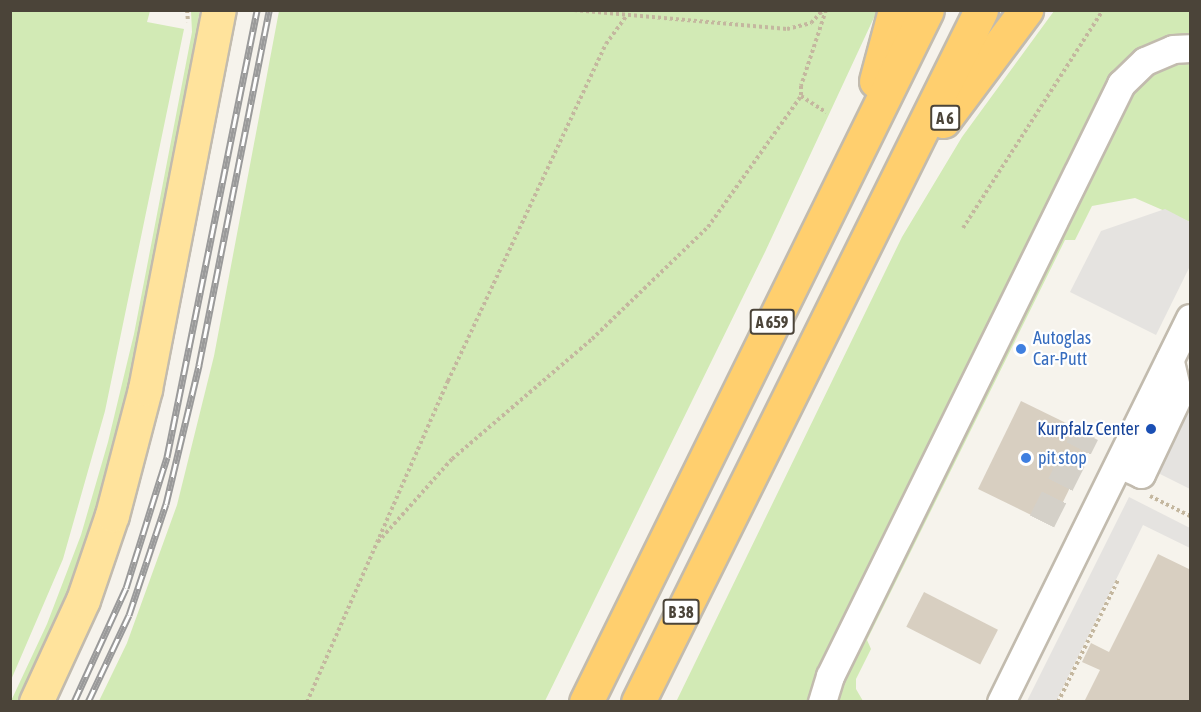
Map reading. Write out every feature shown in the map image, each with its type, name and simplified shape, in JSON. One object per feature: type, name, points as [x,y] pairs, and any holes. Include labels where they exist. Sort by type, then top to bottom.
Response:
[{"type":"highway","points":[[859,144],[895,10]]},
{"type":"highway","name":"A 659","points":[[685,499],[927,10]]},
{"type":"highway","name":"A 659","points":[[725,523],[981,10]]},
{"type":"highway","name":"A 6","points":[[870,230],[963,92],[1026,10]]},
{"type":"highway","name":"B 38","points":[[586,702],[685,499]]},
{"type":"highway","name":"B 38","points":[[638,702],[725,523]]},
{"type":"main road","points":[[36,702],[83,600],[112,515],[145,389],[219,10]]},
{"type":"street","points":[[822,702],[830,676],[1121,84],[1145,61],[1173,49],[1191,48]]},
{"type":"street","points":[[1001,702],[1134,477],[1180,366],[1191,318]]},
{"type":"path","points":[[187,10],[188,27]]},
{"type":"path","points":[[574,10],[787,29],[811,23],[824,10]]},
{"type":"path","points":[[376,544],[452,459],[592,339],[708,227],[801,96],[824,10]]},
{"type":"path","points":[[963,228],[1103,10]]},
{"type":"path","points":[[307,702],[376,544],[606,44],[627,15]]},
{"type":"path","points":[[801,96],[826,112]]},
{"type":"path","points":[[1134,477],[1191,516]]},
{"type":"path","points":[[1058,702],[1118,580]]},
{"type":"green space","points":[[11,10],[150,11],[147,22],[184,29],[105,411],[63,559],[11,680]]},
{"type":"green space","points":[[191,11],[200,11],[198,20],[203,29],[143,334],[91,537],[58,625],[20,701],[11,701],[47,624],[81,535],[108,442],[134,334],[192,32]]},
{"type":"green space","points":[[279,11],[877,11],[765,252],[545,701],[99,701],[127,643],[177,505],[214,356]]},
{"type":"green space","points":[[1054,11],[1190,11],[1190,37],[1112,80],[816,675],[812,701],[676,702],[902,237],[962,137]]},
{"type":"green space","points":[[1179,60],[1190,60],[1190,222],[1135,198],[1092,206],[1075,240],[1065,240],[867,640],[871,649],[856,679],[856,689],[863,701],[832,702],[1130,94],[1153,69]]},
{"type":"shaded area","points":[[1165,209],[1190,222],[1190,266],[1156,335],[1070,292],[1101,231]]},
{"type":"shaded area","points":[[1190,389],[1190,489],[1152,470]]},
{"type":"shaded area","points":[[1129,497],[1190,528],[1190,548],[1143,525],[1056,701],[1027,701]]},
{"type":"building","points":[[1021,401],[1095,437],[1052,525],[978,489]]},
{"type":"building","points":[[1158,554],[1191,570],[1191,702],[1084,702],[1100,670],[1082,662],[1091,643],[1109,652]]},
{"type":"building","points":[[924,592],[998,630],[980,664],[906,627]]},
{"type":"tunnel","points":[[1042,521],[1086,433]]},
{"type":"railway","points":[[74,702],[126,588],[167,457],[257,10]]},
{"type":"railway","points":[[88,702],[129,615],[166,504],[199,365],[269,10]]},
{"type":"place","name":"Autoglas Car-Putt","points":[[1021,349]]},
{"type":"place","name":"Kurpfalz Center","points":[[1151,429]]},
{"type":"place","name":"pit stop","points":[[1026,458]]}]
